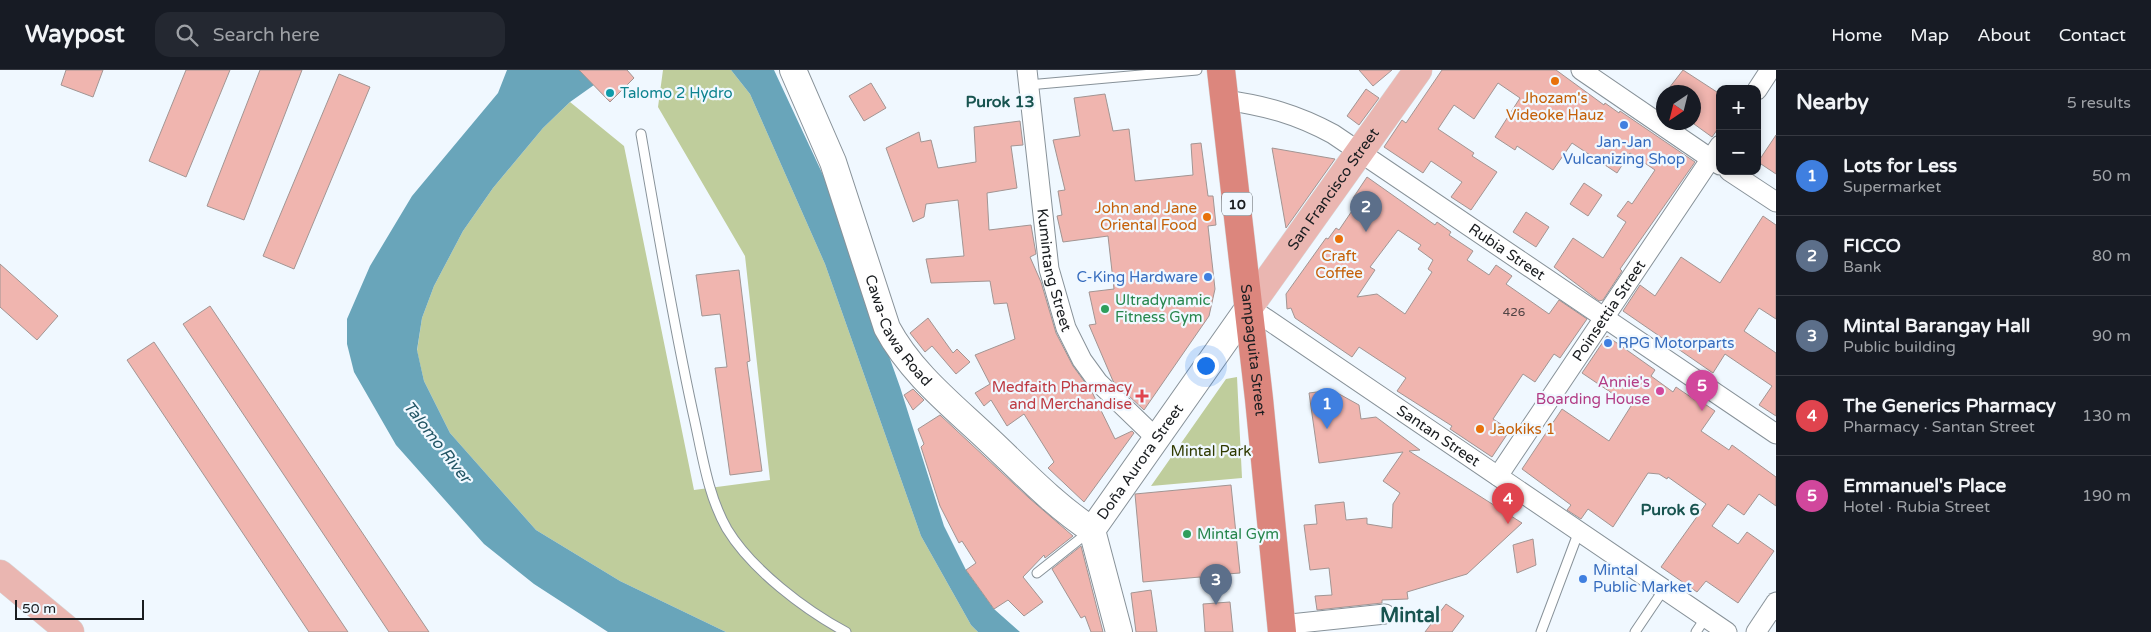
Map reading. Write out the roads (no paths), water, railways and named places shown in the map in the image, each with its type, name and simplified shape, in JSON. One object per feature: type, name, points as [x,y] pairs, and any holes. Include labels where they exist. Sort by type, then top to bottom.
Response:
[{"type":"highway","name":"Sampaguita Street","points":[[1221,70],[1249,307],[1282,628]]},
{"type":"main road","name":"San Francisco Street","points":[[1249,307],[1418,70]]},
{"type":"main road","points":[[0,574],[70,632]]},
{"type":"street","name":"Cawa-Cawa Road","points":[[793,70],[833,162],[887,328],[898,348],[929,384],[1047,495],[1092,530]]},
{"type":"street","points":[[1581,70],[1716,155]]},
{"type":"street","points":[[1760,85],[1770,70]]},
{"type":"street","name":"Kumintang Street","points":[[1028,77],[1049,269],[1066,328],[1082,360],[1098,382],[1156,438]]},
{"type":"street","name":"Rubia Street","points":[[1225,100],[1277,109],[1305,119],[1359,151],[1776,434]]},
{"type":"street","name":"Poinsettia Street","points":[[1498,476],[1604,318],[1716,157]]},
{"type":"street","points":[[1735,175],[1776,202]]},
{"type":"street","name":"Doña Aurora Street","points":[[1119,632],[1092,530],[1249,307]]},
{"type":"street","name":"Santan Street","points":[[1249,307],[1664,589],[1701,625],[1728,632]]},
{"type":"street","points":[[1756,632],[1776,602]]},
{"type":"street","points":[[1282,628],[1385,614]]},
{"type":"lane","points":[[1028,77],[1197,70]]},
{"type":"lane","points":[[641,134],[681,359],[711,493],[728,529],[754,563],[810,610],[846,632]]},
{"type":"lane","points":[[1036,573],[1092,530]]},
{"type":"lane","points":[[1541,632],[1579,531]]},
{"type":"lane","points":[[1634,632],[1664,589]]},
{"type":"water","name":"Talomo River","points":[[507,70],[579,70],[594,85],[570,102],[543,128],[493,188],[463,231],[434,286],[422,318],[417,350],[424,381],[450,433],[536,530],[620,581],[726,632],[608,632],[534,584],[484,544],[396,445],[354,372],[347,344],[347,319],[370,266],[412,196],[498,93]]},
{"type":"water","points":[[731,70],[774,70],[830,190],[900,387],[944,526],[966,570],[994,609],[1020,632],[978,632],[971,625],[921,536],[825,264],[750,94]]},
{"type":"place","name":"Jhozam's Videoke Hauz","points":[[1555,81]]},
{"type":"place","name":"Talomo 2 Hydro","points":[[610,93]]},
{"type":"place","name":"Jan-Jan Vulcanizing Shop","points":[[1624,125]]},
{"type":"place","name":"John and Jane Oriental Food","points":[[1207,217]]},
{"type":"place","name":"FICCO","points":[[1366,232]]},
{"type":"place","name":"Craft Coffee","points":[[1339,239]]},
{"type":"place","name":"C-King Hardware","points":[[1208,277]]},
{"type":"place","name":"Ultradynamic Fitness Gym","points":[[1105,309]]},
{"type":"place","name":"RPG Motorparts","points":[[1608,343]]},
{"type":"place","name":"Annie's Boarding House","points":[[1660,391]]},
{"type":"place","name":"Medfaith Pharmacy and Merchandise","points":[[1142,396]]},
{"type":"place","name":"Emmanuel's Place","points":[[1702,411]]},
{"type":"place","name":"Lots for Less","points":[[1327,429]]},
{"type":"place","name":"Jaokiks 1","points":[[1480,429]]},
{"type":"place","name":"The Generics Pharmacy","points":[[1508,524]]},
{"type":"place","name":"Mintal Gym","points":[[1187,534]]},
{"type":"place","name":"Mintal Public Market","points":[[1583,579]]},
{"type":"place","name":"Mintal Barangay Hall","points":[[1216,605]]},
{"type":"district","name":"Purok 13","points":[[1000,102]]},
{"type":"district","name":"Purok 6","points":[[1670,510]]},
{"type":"district","name":"Mintal","points":[[1410,616]]},
{"type":"park label","name":"Mintal Park","points":[[1211,451]]}]
